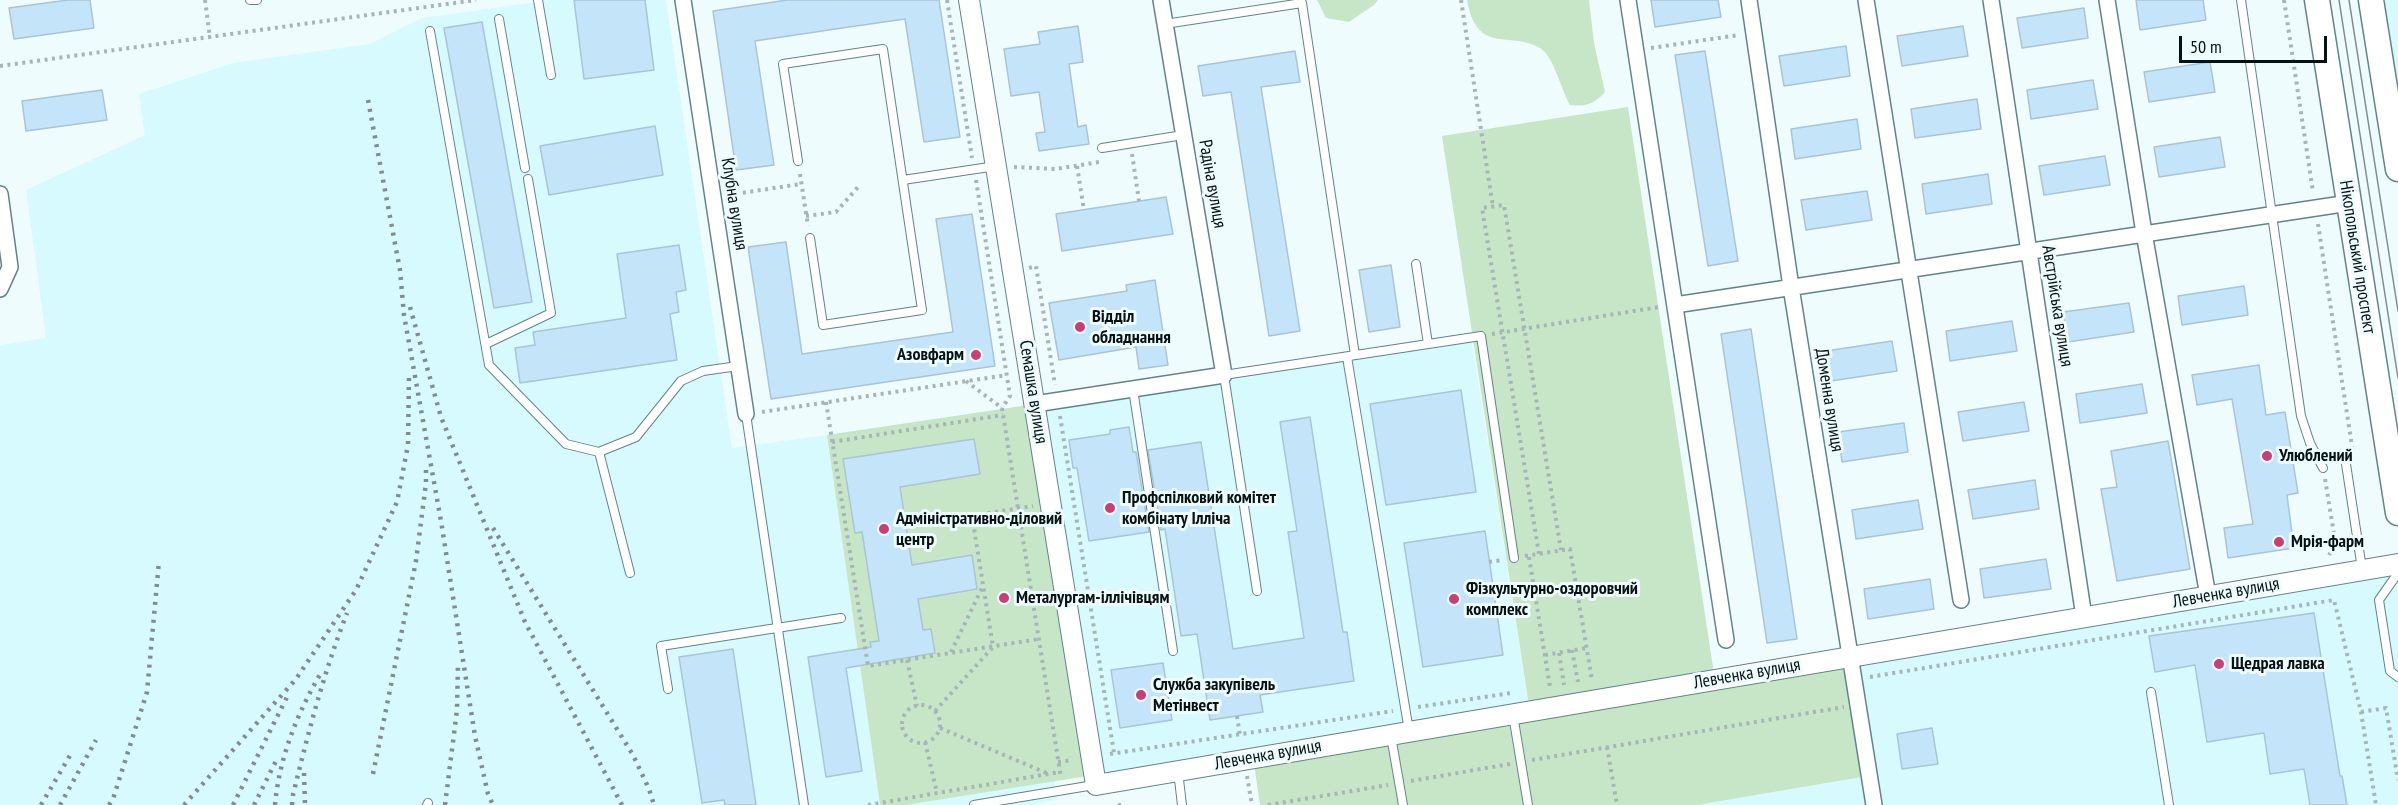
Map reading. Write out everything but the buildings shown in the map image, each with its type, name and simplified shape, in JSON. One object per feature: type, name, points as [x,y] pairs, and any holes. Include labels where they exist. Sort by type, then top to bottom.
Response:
[{"type":"main road","name":"Нікопольський проспект","points":[[2317,0],[2398,513]]},
{"type":"main road","points":[[2371,0],[2398,169]]},
{"type":"street","name":"Клубна вулиця","points":[[683,0],[746,414]]},
{"type":"street","name":"Семашка вулиця","points":[[969,0],[1096,785]]},
{"type":"street","name":"Радіна вулиця","points":[[1161,0],[1224,375]]},
{"type":"street","points":[[1628,0],[1726,640]]},
{"type":"street","name":"Доменна вулиця","points":[[1749,0],[1791,287],[1874,805]]},
{"type":"street","points":[[1866,0],[1961,600]]},
{"type":"street","name":"Австрійська вулиця","points":[[1991,0],[2084,617]]},
{"type":"street","points":[[2107,0],[2144,233],[2208,596]]},
{"type":"street","points":[[0,194],[10,267],[0,289]]},
{"type":"street","points":[[1675,305],[2349,203]]},
{"type":"street","points":[[1035,404],[1224,375]]},
{"type":"street","name":"Левченка вулиця","points":[[1096,785],[2398,564]]},
{"type":"lane","points":[[250,0],[257,0]]},
{"type":"lane","points":[[538,0],[551,75]]},
{"type":"lane","points":[[2241,0],[2301,416],[2310,443],[2323,468]]},
{"type":"lane","points":[[1165,24],[1302,3],[1400,733],[1399,783],[1403,805]]},
{"type":"lane","points":[[499,19],[525,168]]},
{"type":"lane","points":[[430,31],[489,364],[566,444],[599,452],[636,436],[681,381],[703,371],[738,366]]},
{"type":"lane","points":[[798,161],[783,64],[883,49],[922,310],[823,325],[810,238]]},
{"type":"lane","points":[[1102,147],[1184,135]]},
{"type":"lane","points":[[903,180],[996,166]]},
{"type":"lane","points":[[486,344],[551,313],[528,179]]},
{"type":"lane","points":[[1416,264],[1428,344]]},
{"type":"lane","points":[[1257,591],[1224,375],[1480,336],[1514,558]]},
{"type":"lane","points":[[1133,389],[1173,651]]},
{"type":"lane","points":[[746,414],[804,805]]},
{"type":"lane","points":[[599,452],[630,573]]},
{"type":"lane","points":[[2350,464],[2363,571]]},
{"type":"lane","points":[[2398,573],[2379,600],[2390,671],[2398,677]]},
{"type":"lane","points":[[668,688],[661,646],[841,618]]},
{"type":"lane","points":[[2151,692],[2169,805]]},
{"type":"lane","points":[[1512,714],[1528,805]]},
{"type":"lane","points":[[1178,771],[1182,805]]},
{"type":"lane","points":[[974,805],[1000,803],[1096,785]]},
{"type":"path","points":[[204,0],[210,38]]},
{"type":"path","points":[[0,66],[476,0]]},
{"type":"path","points":[[947,0],[1007,375],[1010,396],[1002,408],[1063,790]]},
{"type":"path","points":[[1461,0],[1493,207]]},
{"type":"path","points":[[2284,0],[2350,464]]},
{"type":"path","points":[[1636,51],[1754,33]]},
{"type":"path","points":[[1130,143],[1139,201]]},
{"type":"path","points":[[1121,159],[1143,155]]},
{"type":"path","points":[[996,166],[1056,169],[1110,160]]},
{"type":"path","points":[[798,161],[810,238]]},
{"type":"path","points":[[1077,166],[1084,210]]},
{"type":"path","points":[[713,197],[801,184]]},
{"type":"path","points":[[806,216],[836,212],[858,187]]},
{"type":"path","points":[[1539,554],[1482,208],[1504,205],[1561,550]]},
{"type":"path","points":[[1036,266],[1114,753]]},
{"type":"path","points":[[1480,336],[1675,305]]},
{"type":"path","points":[[746,414],[1007,375]]},
{"type":"path","points":[[966,381],[1002,408]]},
{"type":"path","points":[[826,402],[868,666],[1039,639]]},
{"type":"path","points":[[832,442],[1003,415]]},
{"type":"path","points":[[2323,468],[2335,540],[2328,557]]},
{"type":"path","points":[[906,526],[1074,500]]},
{"type":"path","points":[[972,516],[993,646]]},
{"type":"path","points":[[1489,562],[1570,549],[1592,680]]},
{"type":"path","points":[[1529,556],[1550,687]]},
{"type":"path","points":[[951,653],[983,586]]},
{"type":"path","points":[[1865,678],[2334,600],[2361,712],[2376,805]]},
{"type":"path","points":[[935,711],[993,646]]},
{"type":"path","points":[[1545,655],[1587,648]]},
{"type":"path","points":[[1572,650],[1578,682]]},
{"type":"path","points":[[1559,653],[1564,685]]},
{"type":"path","points":[[907,660],[917,706]]},
{"type":"path","points":[[1271,805],[1857,705]]},
{"type":"path","points":[[917,706],[930,707],[935,711],[940,728],[932,740],[926,742],[911,740],[903,728],[905,714],[917,706]]},
{"type":"path","points":[[2361,712],[2386,708],[2398,780]]},
{"type":"path","points":[[940,728],[1050,774]]},
{"type":"path","points":[[926,742],[937,793]]},
{"type":"path","points":[[1607,747],[1617,805]]},
{"type":"path","points":[[868,805],[1060,772]]},
{"type":"shaded area","points":[[551,0],[666,0],[732,448],[827,435],[880,805],[0,805],[0,345],[46,338],[26,190],[145,135],[139,94],[233,63],[370,44],[422,18]]},
{"type":"shaded area","points":[[2380,0],[2398,0],[2398,113]]},
{"type":"shaded area","points":[[1471,337],[1529,706],[1095,779],[1035,404]]},
{"type":"shaded area","points":[[2394,572],[2398,596],[2398,805],[1881,805],[1858,662]]},
{"type":"shaded area","points":[[1862,777],[1866,805],[1697,805]]},
{"type":"shaded area","points":[[1054,781],[1057,800],[1030,805],[906,805]]},
{"type":"green space","points":[[1317,0],[1378,0],[1349,22],[1326,18]]},
{"type":"green space","points":[[1467,0],[1589,0],[1594,43],[1605,92],[1589,104],[1570,105],[1545,52],[1528,43],[1486,35],[1478,29]]},
{"type":"green space","points":[[1628,107],[1714,674],[1529,706],[1442,136]]},
{"type":"green space","points":[[1035,404],[1094,775],[906,805],[880,805],[827,435]]},
{"type":"green space","points":[[1843,665],[1862,777],[1697,805],[1260,805],[1254,764]]},
{"type":"tram line","points":[[2339,0],[2398,378]]},
{"type":"tram line","points":[[2349,0],[2398,311]]},
{"type":"railway","points":[[368,100],[400,270],[404,315],[441,521],[475,736],[488,794],[493,805]]},
{"type":"railway","points":[[410,307],[441,417],[525,622],[622,805]]},
{"type":"railway","points":[[184,805],[296,679],[356,590],[397,502],[408,445],[409,375]]},
{"type":"railway","points":[[373,774],[416,561],[426,468]]},
{"type":"railway","points":[[493,528],[633,755],[654,805]]},
{"type":"railway","points":[[109,805],[113,799],[147,692],[159,561]]},
{"type":"railway","points":[[292,805],[317,703],[347,613]]},
{"type":"railway","points":[[445,805],[457,710],[458,664]]},
{"type":"railway","points":[[275,805],[280,771],[290,737],[321,673]]},
{"type":"railway","points":[[233,805],[288,695]]},
{"type":"railway","points":[[60,805],[96,740]]},
{"type":"railway","points":[[41,805],[72,752]]},
{"type":"railway","points":[[254,805],[278,757]]},
{"type":"railway","points":[[304,773],[305,805]]},
{"type":"place","name":"Відділ обладнання","points":[[1080,327]]},
{"type":"place","name":"Азовфарм","points":[[976,355]]},
{"type":"place","name":"Улюблений","points":[[2267,456]]},
{"type":"place","name":"Профспілковий комітет комбінату Ілліча","points":[[1110,508]]},
{"type":"place","name":"Адміністративно-діловий центр","points":[[884,529]]},
{"type":"place","name":"Мрія-фарм","points":[[2279,542]]},
{"type":"place","name":"Металургам-іллічівцям","points":[[1004,598]]},
{"type":"place","name":"Фізкультурно-оздоровчий комплекс","points":[[1454,599]]},
{"type":"place","name":"Щедрая лавка","points":[[2219,664]]},
{"type":"place","name":"Служба закупівель Метінвест","points":[[1141,695]]}]
